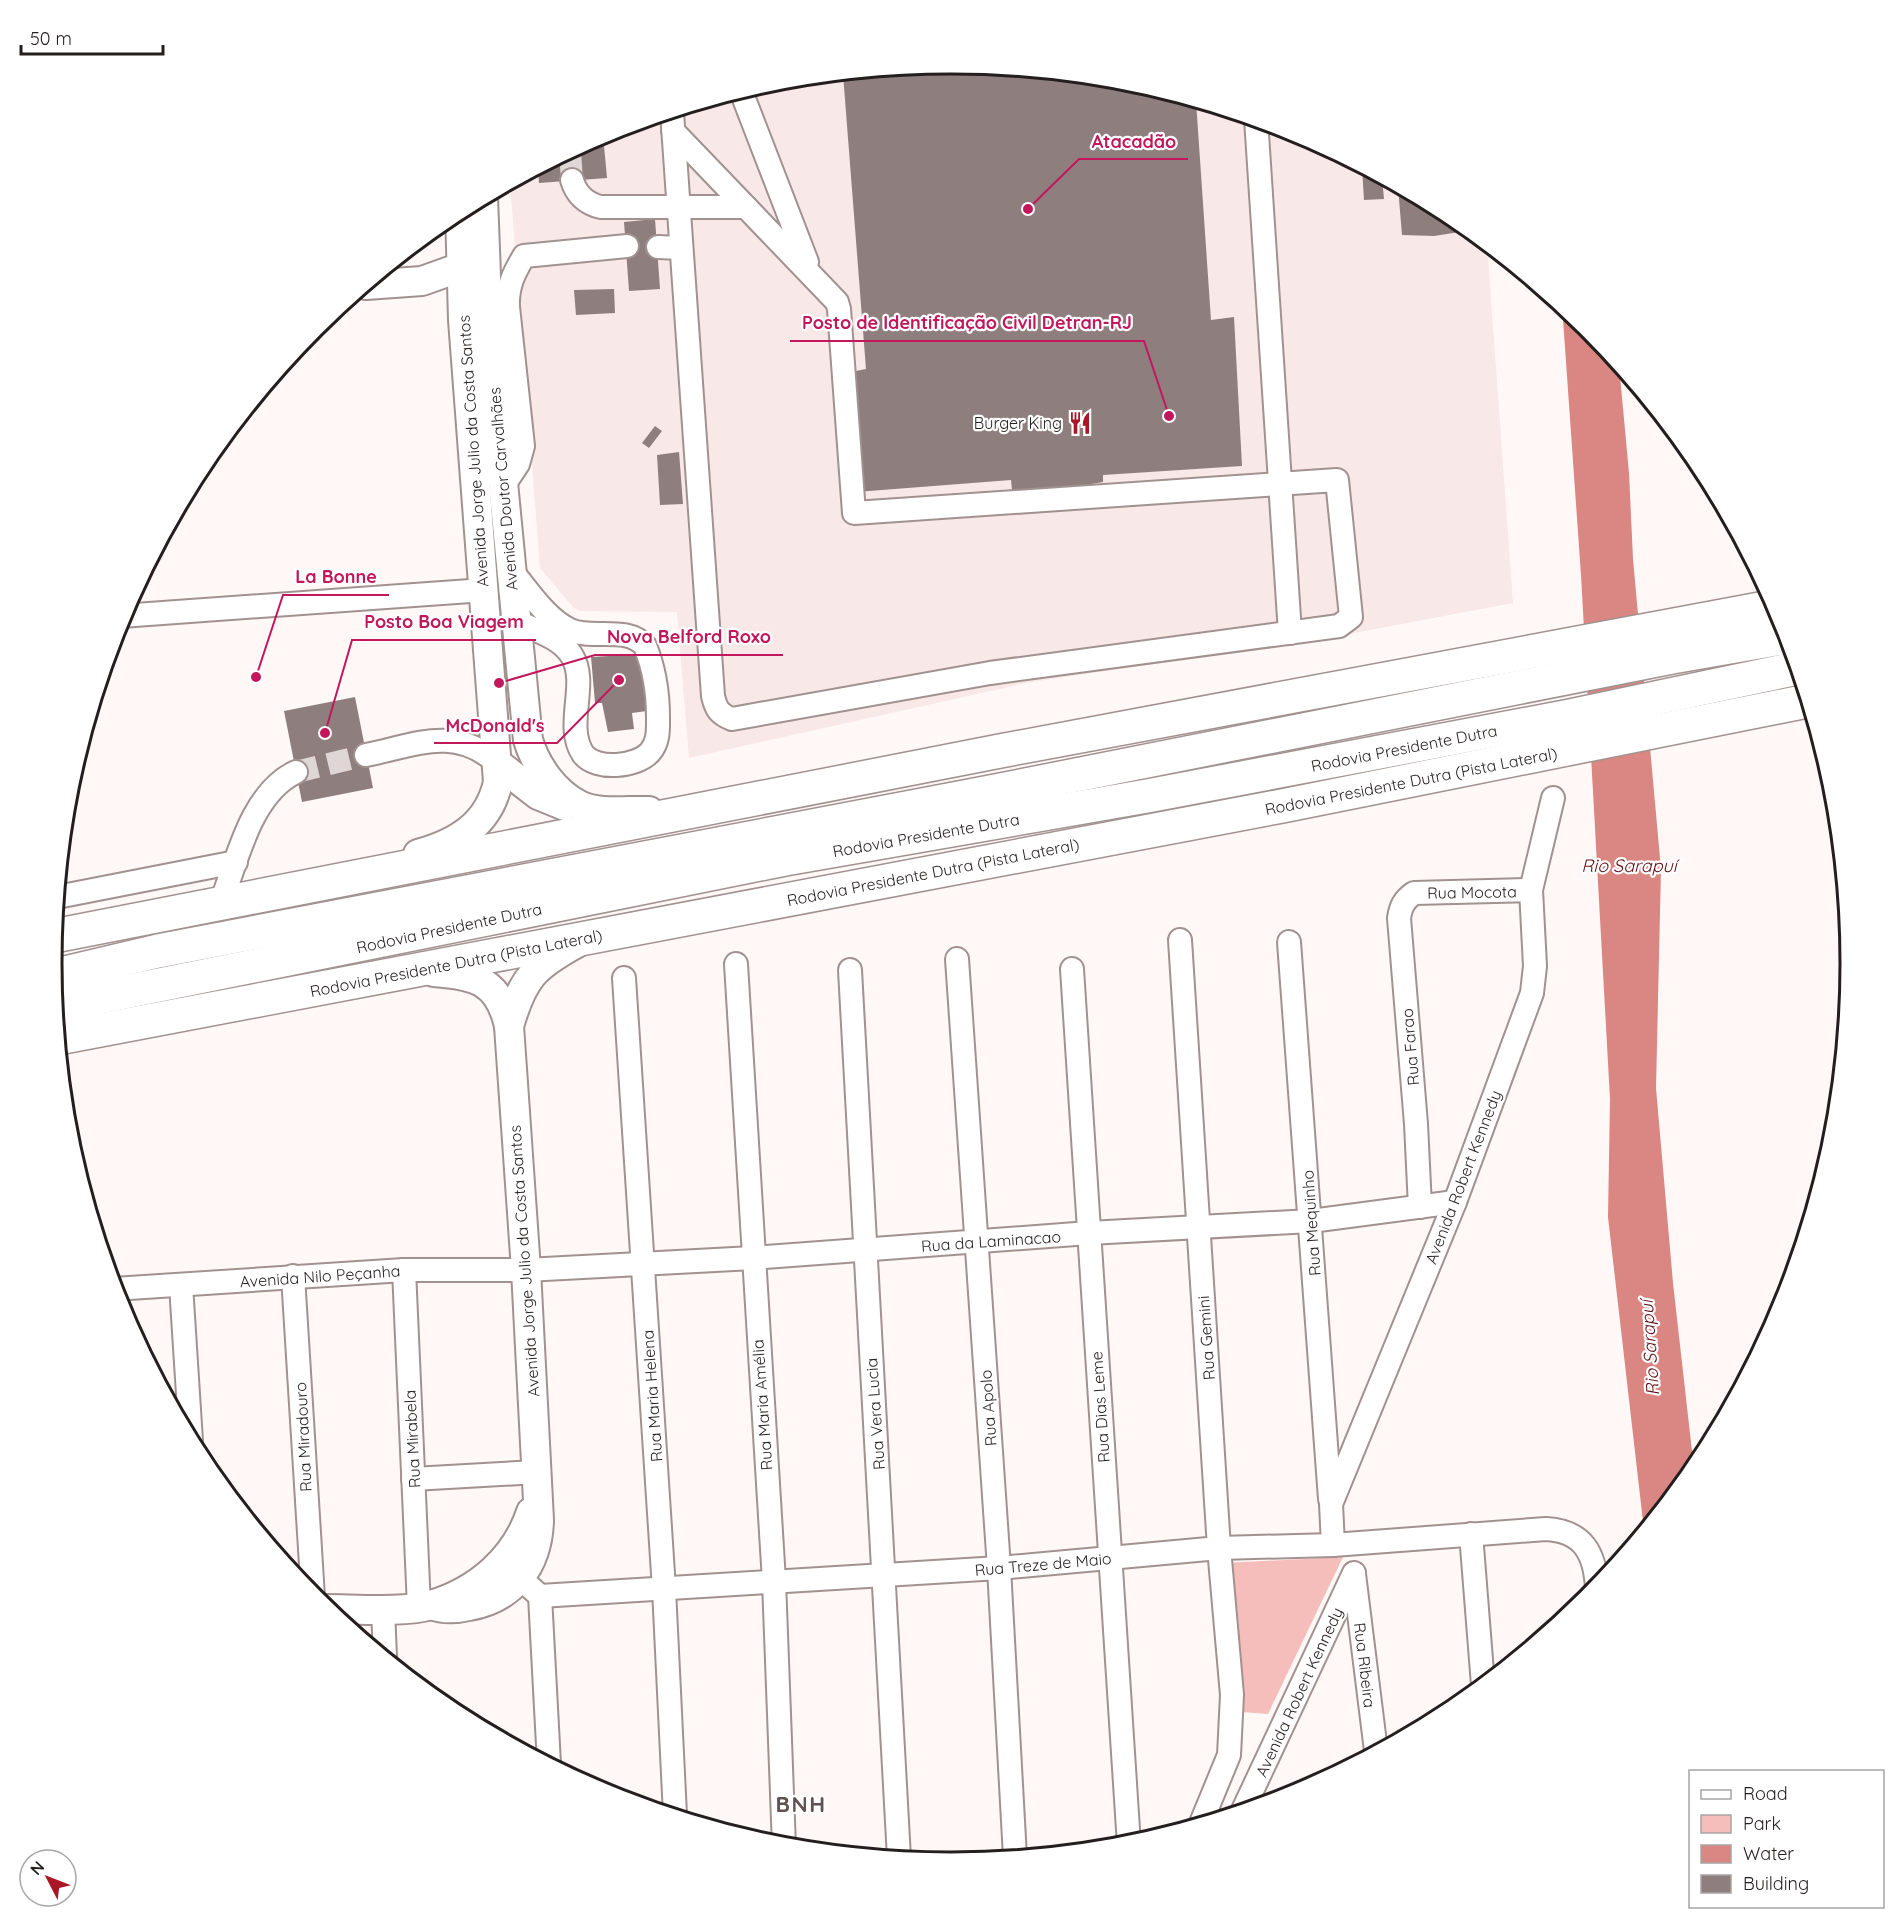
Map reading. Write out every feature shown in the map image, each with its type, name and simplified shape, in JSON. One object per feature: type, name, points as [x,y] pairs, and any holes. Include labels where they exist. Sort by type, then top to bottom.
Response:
[{"type":"highway","points":[[62,934],[677,813],[1545,648],[1667,642],[1767,609]]},
{"type":"highway","name":"Rodovia Presidente Dutra","points":[[62,974],[158,951],[1560,681],[1667,642],[1778,637]]},
{"type":"highway","name":"Rodovia Presidente Dutra","points":[[63,1004],[785,859],[1147,796],[1570,716],[1791,671]]},
{"type":"highway","name":"Rodovia Presidente Dutra (Pista Lateral)","points":[[65,1037],[1570,750],[1801,702]]},
{"type":"main road","name":"Avenida Doutor Carvalhães","points":[[482,208],[474,263],[488,328],[526,724],[531,750],[548,780],[579,805]]},
{"type":"main road","name":"Avenida Jorge Julio da Costa Santos","points":[[463,220],[474,263],[463,312],[497,763]]},
{"type":"main road","points":[[377,284],[422,281],[474,263]]},
{"type":"main road","points":[[422,281],[446,293],[463,312]]},
{"type":"main road","points":[[497,763],[546,800],[568,807],[579,805],[599,809],[677,813]]},
{"type":"main road","points":[[354,877],[445,847],[471,831],[495,796],[498,782],[497,763]]},
{"type":"main road","points":[[509,1026],[517,997],[526,979],[543,964],[586,938]]},
{"type":"main road","points":[[417,971],[465,974],[486,983],[499,999],[509,1026]]},
{"type":"main road","name":"Avenida Jorge Julio da Costa Santos","points":[[509,1026],[538,1484]]},
{"type":"main road","points":[[340,1609],[426,1606],[453,1609],[487,1601],[510,1590],[530,1587],[538,1541],[538,1484]]},
{"type":"main road","points":[[426,1606],[473,1585],[502,1563],[523,1534],[538,1484]]},
{"type":"street","points":[[744,99],[810,272]]},
{"type":"street","points":[[672,122],[746,207],[837,302],[840,309],[854,513],[1336,480],[1352,617],[1339,626],[990,673],[732,719],[722,715],[715,707],[713,696],[672,122]]},
{"type":"street","points":[[1257,128],[1290,633]]},
{"type":"street","points":[[572,180],[578,194],[596,206],[679,209],[746,207]]},
{"type":"street","points":[[474,263],[627,246]]},
{"type":"street","points":[[658,247],[681,248]]},
{"type":"street","points":[[504,485],[518,464],[523,446],[508,292],[524,256]]},
{"type":"street","points":[[511,570],[542,607],[569,630],[584,633],[621,634],[645,645],[653,669],[658,715],[657,741],[651,751],[644,757],[624,764],[606,765],[593,762],[584,754],[576,726],[576,663],[561,642],[515,620]]},
{"type":"street","points":[[133,615],[484,590]]},
{"type":"street","points":[[366,755],[453,740],[475,746],[497,763]]},
{"type":"street","points":[[221,903],[259,805],[276,783],[296,772]]},
{"type":"street","name":"Avenida Robert Kennedy","points":[[1343,1544],[1331,1504],[1455,1202],[1532,993],[1536,966],[1531,890],[1553,798]]},
{"type":"street","points":[[64,896],[236,862]]},
{"type":"street","name":"Rua Mocota","points":[[1414,893],[1531,890]]},
{"type":"street","name":"Rua Farao","points":[[1414,893],[1406,899],[1399,918],[1416,1124],[1420,1207]]},
{"type":"street","name":"Rua Gemini","points":[[1180,940],[1219,1548],[1232,1695],[1232,1736],[1221,1778],[1205,1815]]},
{"type":"street","name":"Rua Mequinho","points":[[1289,942],[1331,1504]]},
{"type":"street","name":"Rua Apolo","points":[[957,959],[999,1568],[1015,1850]]},
{"type":"street","name":"Rua Maria Amélia","points":[[736,964],[774,1581],[784,1836]]},
{"type":"street","name":"Rua Dias Leme","points":[[1072,969],[1128,1834]]},
{"type":"street","name":"Rua Vera Lucia","points":[[850,970],[863,1251],[886,1574],[898,1851]]},
{"type":"street","name":"Rua Maria Helena","points":[[624,978],[664,1589],[675,1808]]},
{"type":"street","name":"Rua da Laminacao","points":[[526,1270],[753,1258],[1089,1233],[1200,1229],[1311,1221],[1455,1202]]},
{"type":"street","name":"Avenida Nilo Peçanha","points":[[124,1288],[404,1270],[526,1270]]},
{"type":"street","name":"Rua Mirabela","points":[[404,1270],[413,1479],[426,1606]]},
{"type":"street","name":"Rua Miradouro","points":[[293,1276],[311,1580]]},
{"type":"street","points":[[181,1285],[190,1422]]},
{"type":"street","points":[[413,1479],[538,1484]]},
{"type":"street","name":"Rua Treze de Maio","points":[[530,1587],[664,1589],[999,1568],[1219,1548],[1343,1544],[1546,1529],[1564,1530],[1576,1537],[1587,1549],[1596,1575]]},
{"type":"street","points":[[1471,1534],[1482,1676]]},
{"type":"street","name":"Rua Ribeira","points":[[1343,1544],[1354,1573],[1375,1744]]},
{"type":"street","name":"Avenida Robert Kennedy","points":[[1247,1801],[1354,1573]]},
{"type":"street","points":[[530,1587],[548,1756]]},
{"type":"street","points":[[383,1609],[385,1648]]},
{"type":"shaded area","points":[[893,75],[1009,75],[1067,81],[1181,104],[1291,141],[1344,165],[1396,193],[1445,223],[1488,254],[1513,603],[1312,641],[1031,682],[689,758],[677,612],[580,611],[573,607],[540,568],[511,191],[558,165],[611,141],[665,121],[721,104],[777,91],[835,81]]},
{"type":"green space","points":[[1343,1557],[1268,1714],[1242,1712],[1224,1563]]},
{"type":"water","name":"Rio Sarapuí","points":[[1563,318],[1620,377],[1629,473],[1633,559],[1661,869],[1656,1088],[1673,1283],[1692,1455],[1643,1521],[1608,1217],[1610,1099],[1581,575]]},
{"type":"building","points":[[893,75],[1009,75],[1067,81],[1125,91],[1197,109],[1211,320],[1234,317],[1242,466],[1103,475],[1103,482],[1058,490],[1012,490],[1011,480],[856,492],[851,372],[866,369],[843,80]]},
{"type":"building","points":[[604,146],[607,178],[539,183],[538,176]]},
{"type":"building","points":[[1362,175],[1383,186],[1384,199],[1364,200]]},
{"type":"building","points":[[1399,195],[1458,232],[1434,236],[1402,235]]},
{"type":"building","points":[[655,219],[660,289],[629,291],[624,222]]},
{"type":"building","points":[[614,289],[615,313],[576,315],[574,290]]},
{"type":"building","points":[[655,426],[662,431],[649,448],[642,443]]},
{"type":"building","points":[[679,452],[683,504],[660,505],[657,455]]},
{"type":"building","points":[[643,654],[647,711],[632,713],[634,729],[608,732],[602,703],[595,703],[591,657]]},
{"type":"building","points":[[355,697],[373,788],[302,802],[284,711]]},
{"type":"tunnel","points":[[571,159],[572,180]]},
{"type":"tunnel","points":[[296,772],[366,755]]},
{"type":"place","name":"Atacadão","points":[[1028,209]]},
{"type":"place","name":"Posto de Identificação Civil Detran-RJ","points":[[1169,416]]},
{"type":"place","name":"Burger King","points":[[1080,423]]},
{"type":"place","name":"La Bonne","points":[[256,677]]},
{"type":"place","name":"McDonald's","points":[[619,680]]},
{"type":"place","name":"Nova Belford Roxo","points":[[499,683]]},
{"type":"place","name":"Posto Boa Viagem","points":[[325,733]]},
{"type":"district","name":"BNH","points":[[801,1804]]}]
